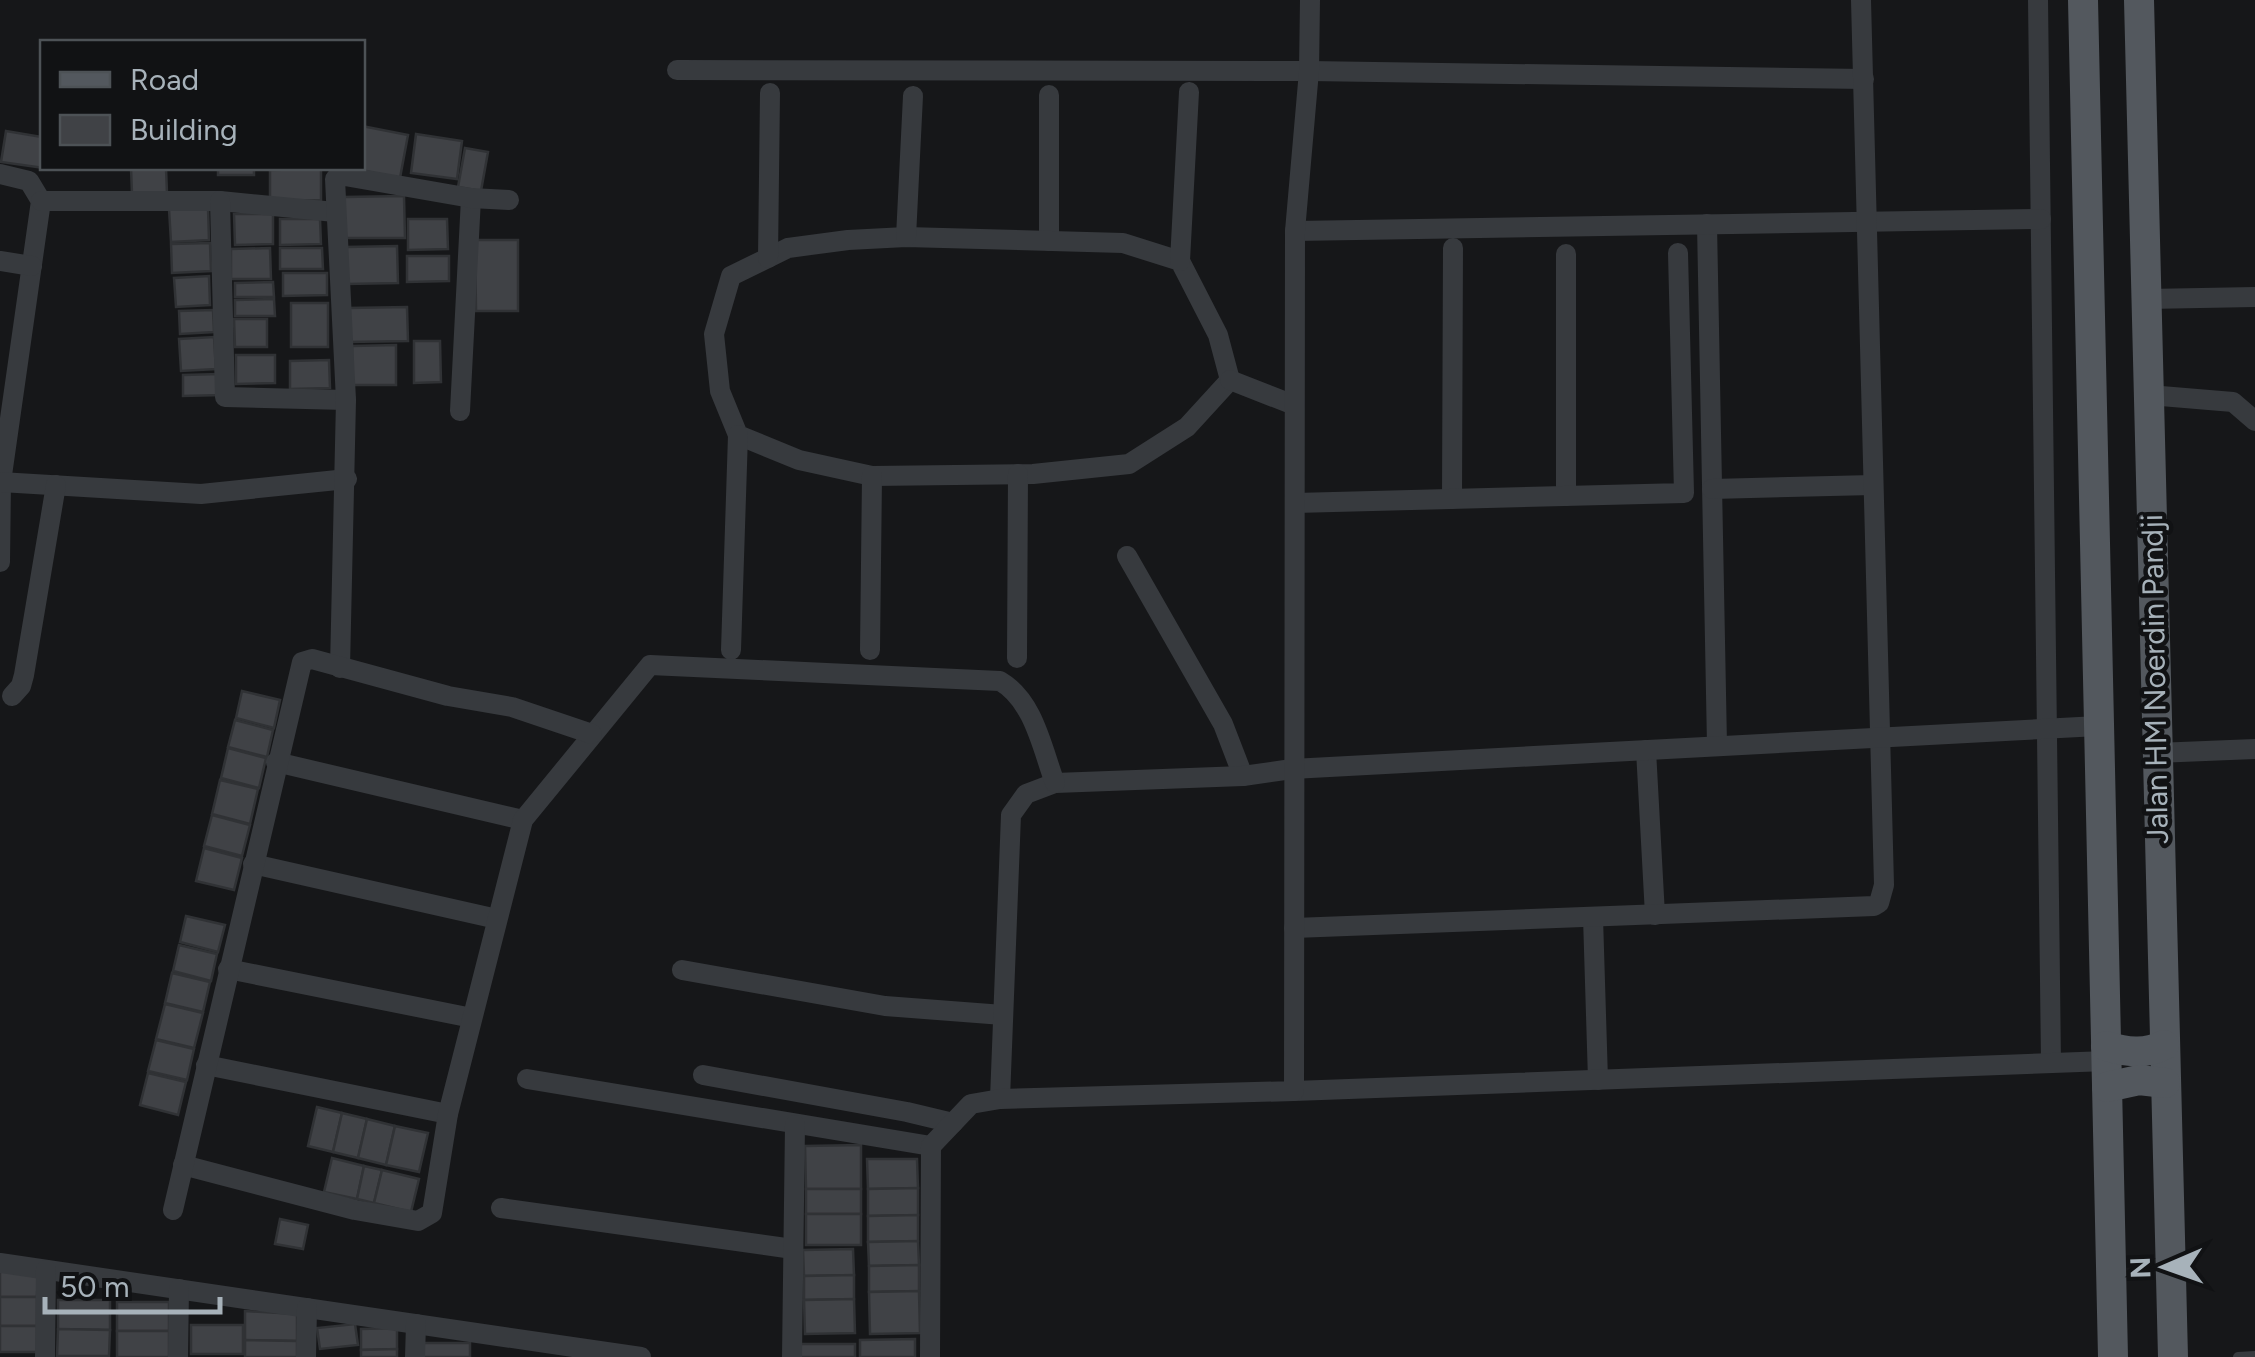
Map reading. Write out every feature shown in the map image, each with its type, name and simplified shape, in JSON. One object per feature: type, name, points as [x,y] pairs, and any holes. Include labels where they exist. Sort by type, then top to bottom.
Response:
[{"type":"main road","name":"Jalan HM Noerdin Pandji","points":[[2083,0],[2113,1357]]},
{"type":"main road","name":"Jalan HM Noerdin Pandji","points":[[2139,0],[2173,1357]]},
{"type":"main road","points":[[2107,1065],[2131,1052],[2164,1045]]},
{"type":"main road","points":[[2107,1065],[2139,1080],[2165,1083]]},
{"type":"street","points":[[1294,1092],[1295,231],[1310,0]]},
{"type":"street","points":[[1294,928],[1879,903],[1884,885],[1861,0]]},
{"type":"street","points":[[2038,0],[2051,1064]]},
{"type":"street","points":[[677,70],[1308,71],[1864,79]]},
{"type":"street","points":[[1189,92],[1180,262],[1218,334],[1230,380]]},
{"type":"street","points":[[768,258],[770,94]]},
{"type":"street","points":[[1048,95],[1049,241]]},
{"type":"street","points":[[906,238],[912,96]]},
{"type":"street","points":[[0,174],[29,181],[41,201],[22,336],[6,408],[0,562]]},
{"type":"street","points":[[340,668],[346,400],[335,179],[339,176],[471,198],[509,200]]},
{"type":"street","points":[[460,410],[471,198]]},
{"type":"street","points":[[41,201],[220,200],[335,212]]},
{"type":"street","points":[[220,200],[225,398],[346,400]]},
{"type":"street","points":[[1295,231],[2040,219]]},
{"type":"street","points":[[1707,224],[1716,745]]},
{"type":"street","points":[[731,650],[738,434],[720,392],[714,334],[731,276],[788,248],[906,238],[1124,243],[1180,262]]},
{"type":"street","points":[[1452,499],[1453,248]]},
{"type":"street","points":[[1295,504],[1684,493],[1678,253]]},
{"type":"street","points":[[1566,254],[1566,496]]},
{"type":"street","points":[[0,261],[32,266]]},
{"type":"street","points":[[2147,299],[2255,297]]},
{"type":"street","points":[[0,333],[22,336]]},
{"type":"street","points":[[1230,380],[1294,406]]},
{"type":"street","points":[[738,434],[798,460],[872,476],[1018,474],[1129,464],[1186,427],[1230,380]]},
{"type":"street","points":[[2149,395],[2233,402],[2255,421]]},
{"type":"street","points":[[1017,658],[1018,474]]},
{"type":"street","points":[[870,650],[872,476]]},
{"type":"street","points":[[1,482],[202,494],[346,479]]},
{"type":"street","points":[[12,696],[24,675],[56,485]]},
{"type":"street","points":[[1712,489],[1873,485]]},
{"type":"street","points":[[1127,556],[1223,724],[1243,776]]},
{"type":"street","points":[[173,1210],[299,666],[312,659],[448,696],[512,708],[592,734]]},
{"type":"street","points":[[183,1166],[355,1210],[418,1221],[432,1213],[448,1114],[523,820],[650,665],[1000,682],[1017,691],[1026,706],[1055,783]]},
{"type":"street","points":[[1000,1098],[1011,815],[1026,794],[1055,783],[1243,776],[1292,769],[2098,726]]},
{"type":"street","points":[[2156,753],[2255,749]]},
{"type":"street","points":[[1646,750],[1655,915]]},
{"type":"street","points":[[276,762],[523,820]]},
{"type":"street","points":[[252,864],[497,919]]},
{"type":"street","points":[[1593,917],[1598,1080]]},
{"type":"street","points":[[228,969],[472,1018]]},
{"type":"street","points":[[682,970],[885,1006],[1003,1015]]},
{"type":"street","points":[[206,1065],[448,1114]]},
{"type":"street","points":[[930,1357],[931,1146],[971,1104],[1000,1098],[2107,1065]]},
{"type":"street","points":[[702,1074],[953,1124]]},
{"type":"street","points":[[527,1079],[931,1146]]},
{"type":"street","points":[[792,1357],[795,1125]]},
{"type":"street","points":[[501,1208],[793,1249]]},
{"type":"street","points":[[0,1263],[416,1324],[533,1349],[641,1357]]},
{"type":"street","points":[[46,1270],[46,1357]]},
{"type":"street","points":[[178,1357],[179,1289]]},
{"type":"street","points":[[306,1308],[306,1357]]},
{"type":"street","points":[[415,1357],[416,1324]]},
{"type":"lane","points":[[2238,1357],[2255,1356]]},
{"type":"building","points":[[365,127],[408,135],[400,178],[358,170],[365,170]]},
{"type":"building","points":[[6,131],[40,137],[40,167],[1,162]]},
{"type":"building","points":[[416,134],[462,141],[457,179],[411,173]]},
{"type":"building","points":[[465,148],[488,152],[481,191],[458,187]]},
{"type":"building","points":[[131,170],[166,170],[167,193],[132,194]]},
{"type":"building","points":[[218,170],[254,170],[254,175],[218,175]]},
{"type":"building","points":[[270,170],[321,170],[321,200],[270,201]]},
{"type":"building","points":[[404,196],[405,238],[344,238],[344,197]]},
{"type":"building","points":[[208,207],[209,240],[171,242],[169,209]]},
{"type":"building","points":[[234,214],[273,214],[273,244],[235,245]]},
{"type":"building","points":[[280,219],[320,219],[321,244],[280,245]]},
{"type":"building","points":[[408,219],[447,219],[448,249],[408,250]]},
{"type":"building","points":[[475,240],[518,240],[518,311],[476,311]]},
{"type":"building","points":[[210,243],[211,271],[172,273],[171,244]]},
{"type":"building","points":[[397,246],[398,283],[347,284],[346,247]]},
{"type":"building","points":[[270,248],[271,279],[231,279],[231,249]]},
{"type":"building","points":[[280,248],[322,248],[323,269],[280,269]]},
{"type":"building","points":[[407,256],[449,256],[449,281],[407,282]]},
{"type":"building","points":[[283,273],[327,273],[327,295],[283,296]]},
{"type":"building","points":[[209,276],[210,305],[176,307],[174,278]]},
{"type":"building","points":[[273,282],[274,297],[235,297],[235,283]]},
{"type":"building","points":[[274,299],[275,316],[235,316],[235,300]]},
{"type":"building","points":[[291,303],[328,303],[328,347],[291,347]]},
{"type":"building","points":[[407,307],[408,341],[348,342],[348,308]]},
{"type":"building","points":[[213,310],[214,332],[180,334],[179,311]]},
{"type":"building","points":[[234,319],[267,319],[267,347],[235,347]]},
{"type":"building","points":[[214,337],[216,369],[181,371],[179,339]]},
{"type":"building","points":[[414,341],[440,341],[441,382],[414,383]]},
{"type":"building","points":[[396,345],[396,385],[352,385],[352,346]]},
{"type":"building","points":[[236,355],[275,355],[275,383],[236,384]]},
{"type":"building","points":[[329,360],[330,388],[290,389],[290,361]]},
{"type":"building","points":[[220,374],[221,395],[183,396],[183,375]]},
{"type":"building","points":[[242,691],[280,700],[274,728],[236,718]]},
{"type":"building","points":[[235,720],[273,730],[267,757],[228,747]]},
{"type":"building","points":[[228,748],[266,758],[259,788],[221,778]]},
{"type":"building","points":[[220,780],[258,789],[250,824],[212,814]]},
{"type":"building","points":[[212,815],[250,825],[242,856],[204,846]]},
{"type":"building","points":[[204,848],[242,858],[234,890],[196,881]]},
{"type":"building","points":[[186,916],[225,925],[218,952],[180,942]]},
{"type":"building","points":[[179,945],[217,954],[211,981],[173,971]]},
{"type":"building","points":[[172,973],[210,982],[203,1012],[165,1003]]},
{"type":"building","points":[[165,1004],[203,1013],[194,1048],[156,1039]]},
{"type":"building","points":[[156,1040],[194,1049],[187,1080],[148,1071]]},
{"type":"building","points":[[148,1073],[186,1082],[178,1115],[140,1105]]},
{"type":"building","points":[[317,1107],[342,1113],[333,1152],[308,1146]]},
{"type":"building","points":[[342,1113],[367,1119],[358,1158],[333,1152]]},
{"type":"building","points":[[367,1119],[395,1126],[386,1165],[358,1158]]},
{"type":"building","points":[[395,1126],[428,1133],[419,1172],[386,1165]]},
{"type":"building","points":[[861,1145],[861,1189],[806,1189],[805,1146]]},
{"type":"building","points":[[332,1158],[364,1166],[357,1199],[324,1192]]},
{"type":"building","points":[[867,1159],[917,1159],[918,1188],[868,1189]]},
{"type":"building","points":[[364,1166],[382,1170],[374,1203],[357,1199]]},
{"type":"building","points":[[382,1170],[419,1179],[411,1212],[374,1203]]},
{"type":"building","points":[[918,1188],[918,1215],[868,1216],[868,1189]]},
{"type":"building","points":[[806,1189],[861,1189],[861,1214],[806,1214]]},
{"type":"building","points":[[806,1214],[861,1214],[861,1245],[806,1245]]},
{"type":"building","points":[[918,1215],[918,1241],[868,1242],[868,1216]]},
{"type":"building","points":[[280,1219],[308,1225],[303,1249],[275,1244]]},
{"type":"building","points":[[918,1241],[919,1265],[869,1266],[868,1242]]},
{"type":"building","points":[[853,1249],[854,1275],[804,1276],[803,1250]]},
{"type":"building","points":[[919,1265],[919,1291],[869,1292],[869,1266]]},
{"type":"building","points":[[0,1271],[38,1271],[37,1297],[0,1297]]},
{"type":"building","points":[[854,1275],[854,1299],[804,1300],[804,1276]]},
{"type":"building","points":[[919,1291],[920,1333],[870,1334],[869,1292]]},
{"type":"building","points":[[0,1297],[37,1297],[37,1326],[0,1326]]},
{"type":"building","points":[[854,1299],[855,1333],[805,1334],[804,1300]]},
{"type":"building","points":[[58,1300],[110,1300],[110,1330],[58,1329]]},
{"type":"building","points":[[117,1302],[169,1302],[169,1331],[117,1331]]},
{"type":"building","points":[[245,1311],[297,1314],[297,1341],[245,1340]]},
{"type":"building","points":[[355,1324],[358,1345],[320,1349],[317,1328]]},
{"type":"building","points":[[191,1325],[243,1325],[243,1354],[191,1354]]},
{"type":"building","points":[[0,1326],[37,1326],[37,1352],[0,1352]]},
{"type":"building","points":[[397,1328],[397,1349],[361,1350],[361,1329]]},
{"type":"building","points":[[58,1329],[110,1330],[109,1356],[57,1356]]},
{"type":"building","points":[[117,1331],[169,1331],[169,1357],[117,1357]]},
{"type":"building","points":[[915,1339],[915,1357],[860,1357],[860,1340]]},
{"type":"building","points":[[245,1340],[297,1341],[297,1357],[245,1357]]},
{"type":"building","points":[[418,1343],[470,1343],[470,1357],[418,1357]]},
{"type":"building","points":[[800,1344],[855,1344],[855,1357],[800,1357]]},
{"type":"building","points":[[397,1349],[397,1357],[361,1357],[361,1350]]}]
